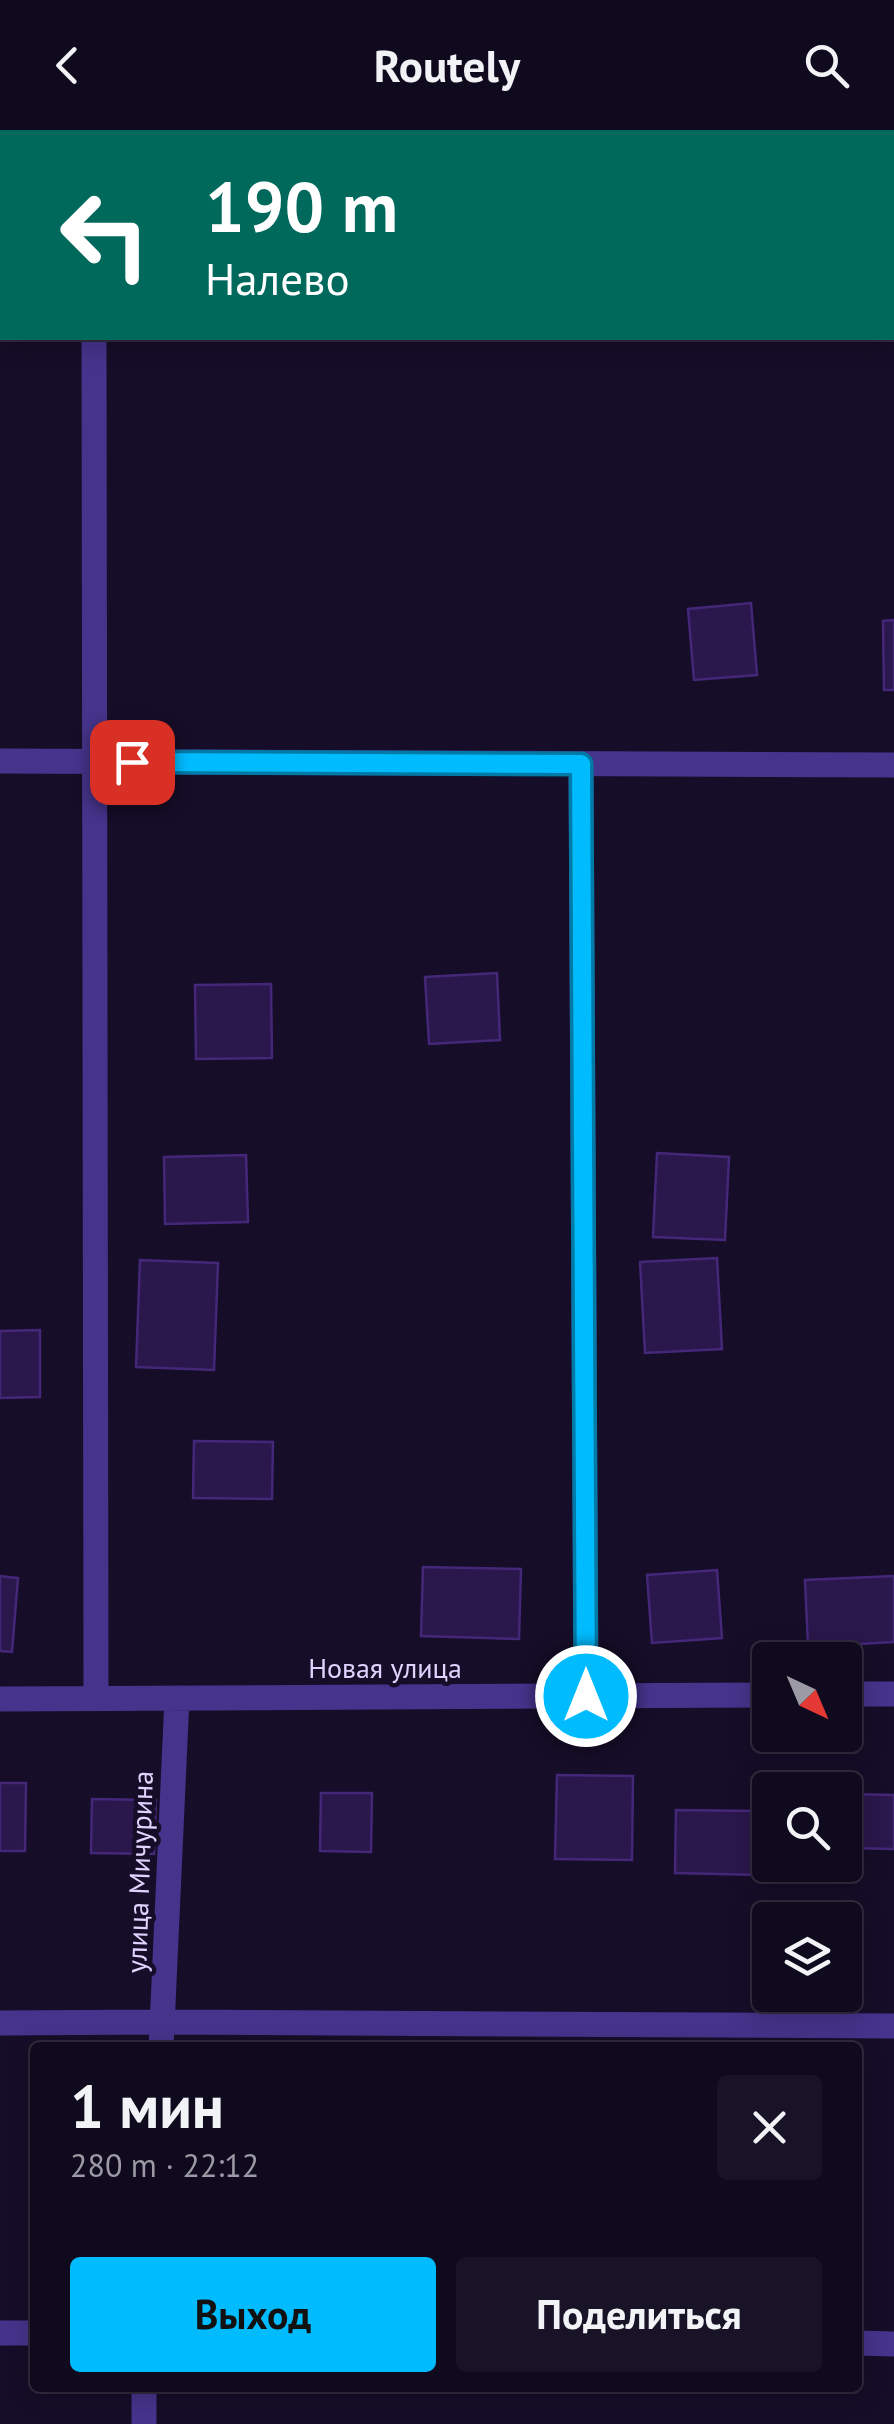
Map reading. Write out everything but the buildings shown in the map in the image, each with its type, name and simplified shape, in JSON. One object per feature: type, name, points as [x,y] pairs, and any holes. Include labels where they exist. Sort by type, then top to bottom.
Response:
[{"type":"street","points":[[94,340],[96,1698]]},
{"type":"street","points":[[0,761],[894,765]]},
{"type":"street","points":[[581,764],[586,1696]]},
{"type":"street","points":[[862,1694],[894,1694]]},
{"type":"street","name":"Новая улица","points":[[0,1699],[752,1695]]},
{"type":"street","name":"улица Мичурина","points":[[162,2035],[176,1698]]},
{"type":"street","points":[[0,2024],[162,2035],[894,2026]]},
{"type":"street","points":[[0,2333],[30,2333]]},
{"type":"street","points":[[862,2343],[894,2344]]},
{"type":"street","points":[[144,2392],[144,2424]]},
{"type":"route","points":[[132,762],[581,764],[586,1696]]}]
